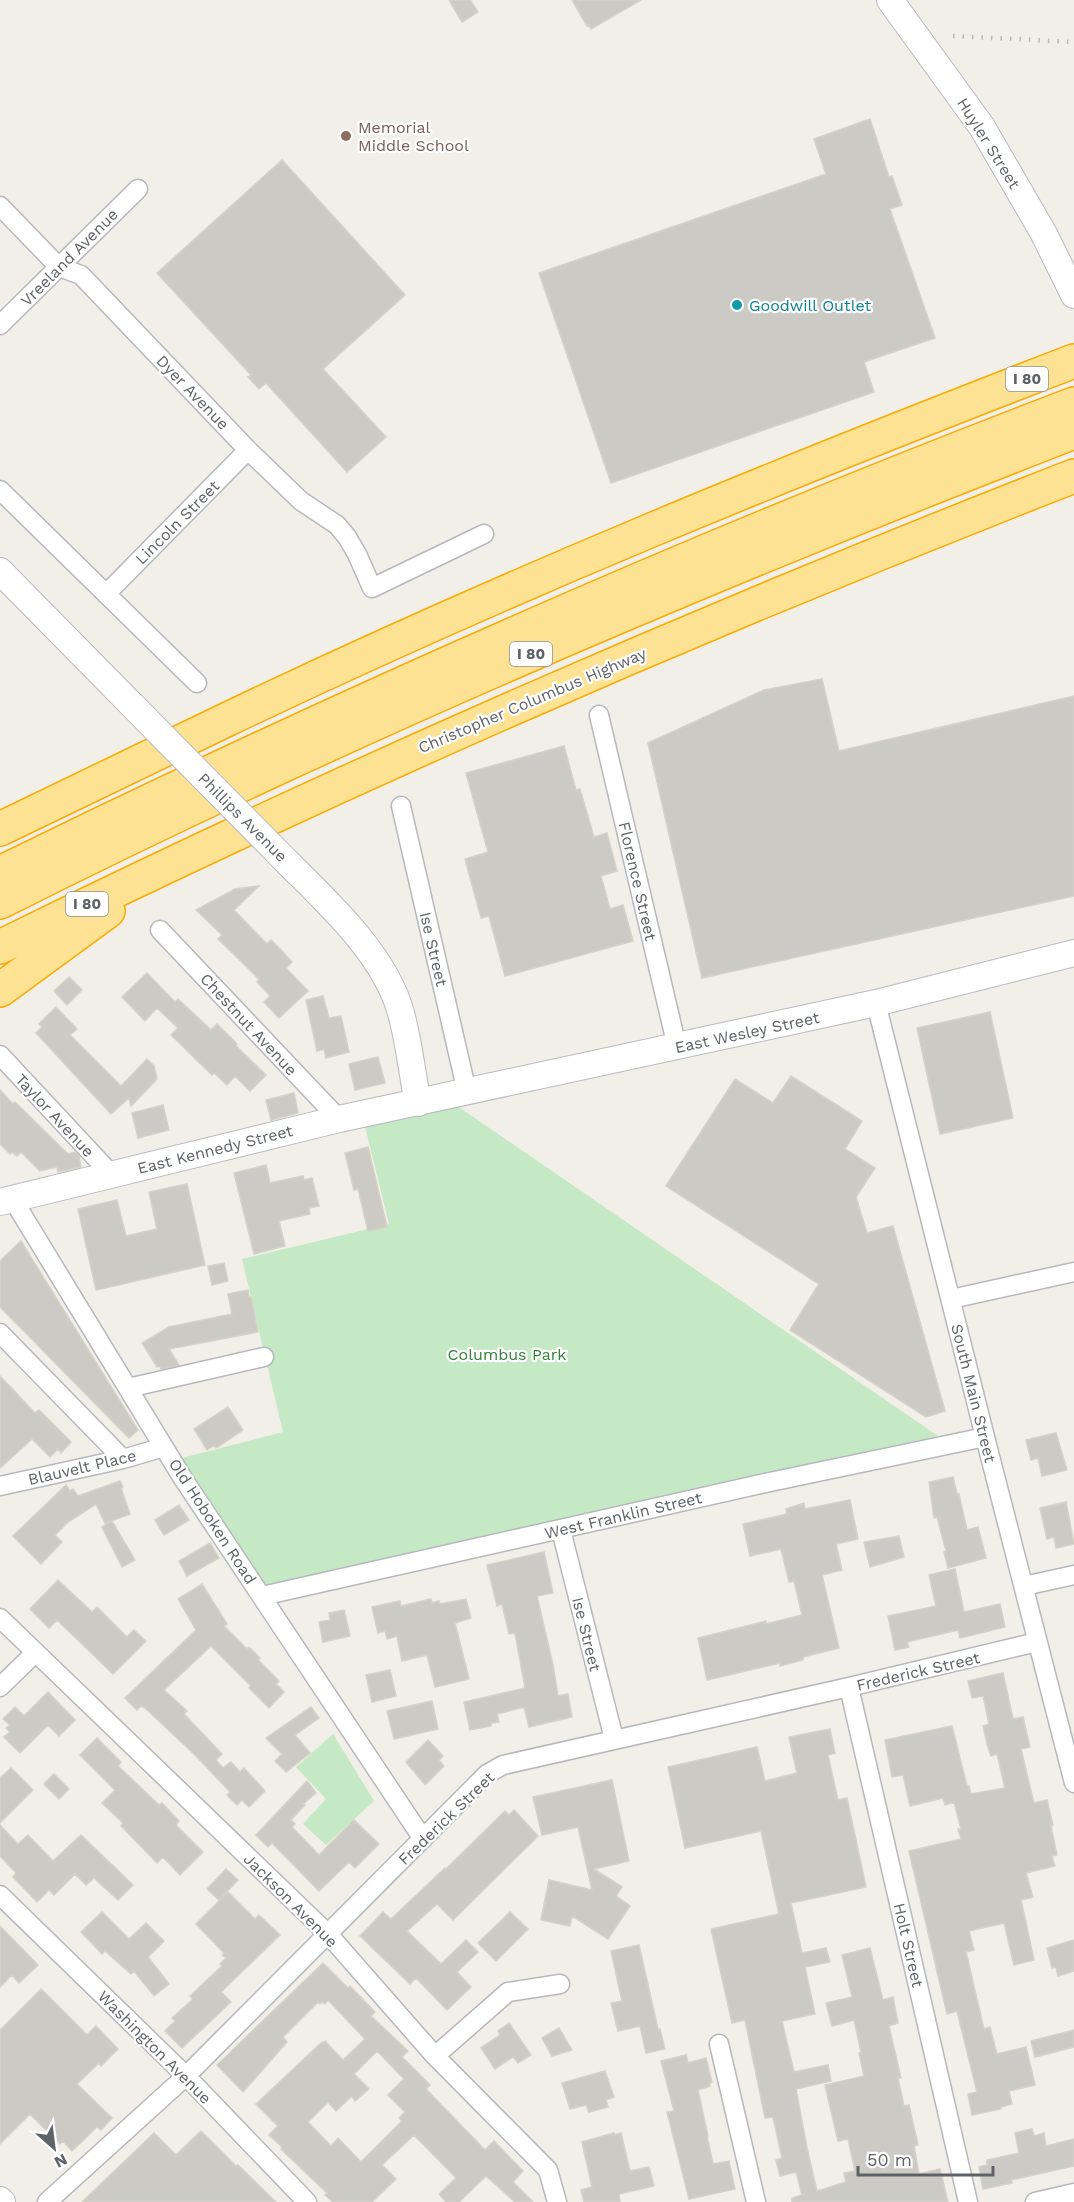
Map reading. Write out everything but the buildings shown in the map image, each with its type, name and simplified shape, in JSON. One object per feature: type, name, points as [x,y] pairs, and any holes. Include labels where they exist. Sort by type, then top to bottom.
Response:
[{"type":"highway","name":"I 80","points":[[0,829],[229,718],[561,569],[867,442],[1074,361]]},
{"type":"highway","name":"I 80","points":[[0,873],[192,780],[472,651],[738,537],[1074,404]]},
{"type":"highway","name":"I 80","points":[[0,902],[308,755],[528,656],[760,557],[1074,432]]},
{"type":"highway","name":"Christopher Columbus Highway","points":[[0,947],[174,862],[457,732],[693,630],[1074,476]]},
{"type":"highway","points":[[0,990],[174,862]]},
{"type":"street","name":"Huyler Street","points":[[890,0],[982,127],[1044,234],[1074,295]]},
{"type":"street","name":"Vreeland Avenue","points":[[0,325],[138,189]]},
{"type":"street","name":"Dyer Avenue","points":[[0,206],[59,267],[81,275],[248,450],[301,501],[327,517],[347,537],[372,588],[484,534]]},
{"type":"street","name":"Lincoln Street","points":[[106,594],[248,450]]},
{"type":"street","points":[[0,490],[197,683]]},
{"type":"street","name":"Phillips Avenue","points":[[0,571],[340,916],[366,947],[387,980],[401,1011],[418,1103]]},
{"type":"street","name":"Florence Street","points":[[599,716],[677,1047]]},
{"type":"street","name":"Ise Street","points":[[401,806],[467,1092]]},
{"type":"street","name":"Chestnut Avenue","points":[[160,930],[339,1119]]},
{"type":"street","name":"East Wesley Street","points":[[418,1103],[876,1004],[1074,953]]},
{"type":"street","name":"South Main Street","points":[[876,1004],[1074,1783]]},
{"type":"street","name":"Taylor Avenue","points":[[0,1055],[111,1174]]},
{"type":"street","name":"East Kennedy Street","points":[[4,1203],[111,1174],[339,1119],[418,1103]]},
{"type":"street","name":"Old Hoboken Road","points":[[4,1203],[423,1839]]},
{"type":"street","points":[[951,1299],[1074,1272]]},
{"type":"street","points":[[0,1333],[123,1459]]},
{"type":"street","points":[[128,1388],[264,1357]]},
{"type":"street","name":"West Franklin Street","points":[[262,1596],[770,1482],[985,1437]]},
{"type":"street","name":"Blauvelt Place","points":[[0,1486],[123,1459],[164,1447]]},
{"type":"street","name":"Ise Street","points":[[561,1530],[614,1739]]},
{"type":"street","points":[[1024,1586],[1074,1575]]},
{"type":"street","name":"Jackson Avenue","points":[[0,1618],[328,1934],[435,2056],[548,2170],[556,2202]]},
{"type":"street","name":"Frederick Street","points":[[47,2202],[186,2076],[487,1774],[503,1765],[1037,1642]]},
{"type":"street","points":[[0,1687],[35,1653]]},
{"type":"street","name":"Holt Street","points":[[849,1687],[968,2202]]},
{"type":"street","name":"Washington Avenue","points":[[0,1895],[186,2076],[307,2202]]},
{"type":"street","points":[[435,2056],[508,1992],[560,1984]]},
{"type":"street","points":[[719,2044],[756,2202]]},
{"type":"street","points":[[1035,2202],[1074,2193]]},
{"type":"green space","name":"Columbus Park","points":[[447,1099],[938,1436],[256,1589],[174,1460],[283,1432],[242,1259],[389,1224],[363,1118]]},
{"type":"green space","points":[[333,1734],[374,1801],[326,1845],[303,1824],[326,1799],[296,1767]]},
{"type":"railway","points":[[953,36],[1074,42]]},
{"type":"place","name":"Memorial Middle School","points":[[346,136]]},
{"type":"place","name":"Goodwill Outlet","points":[[737,305]]}]
